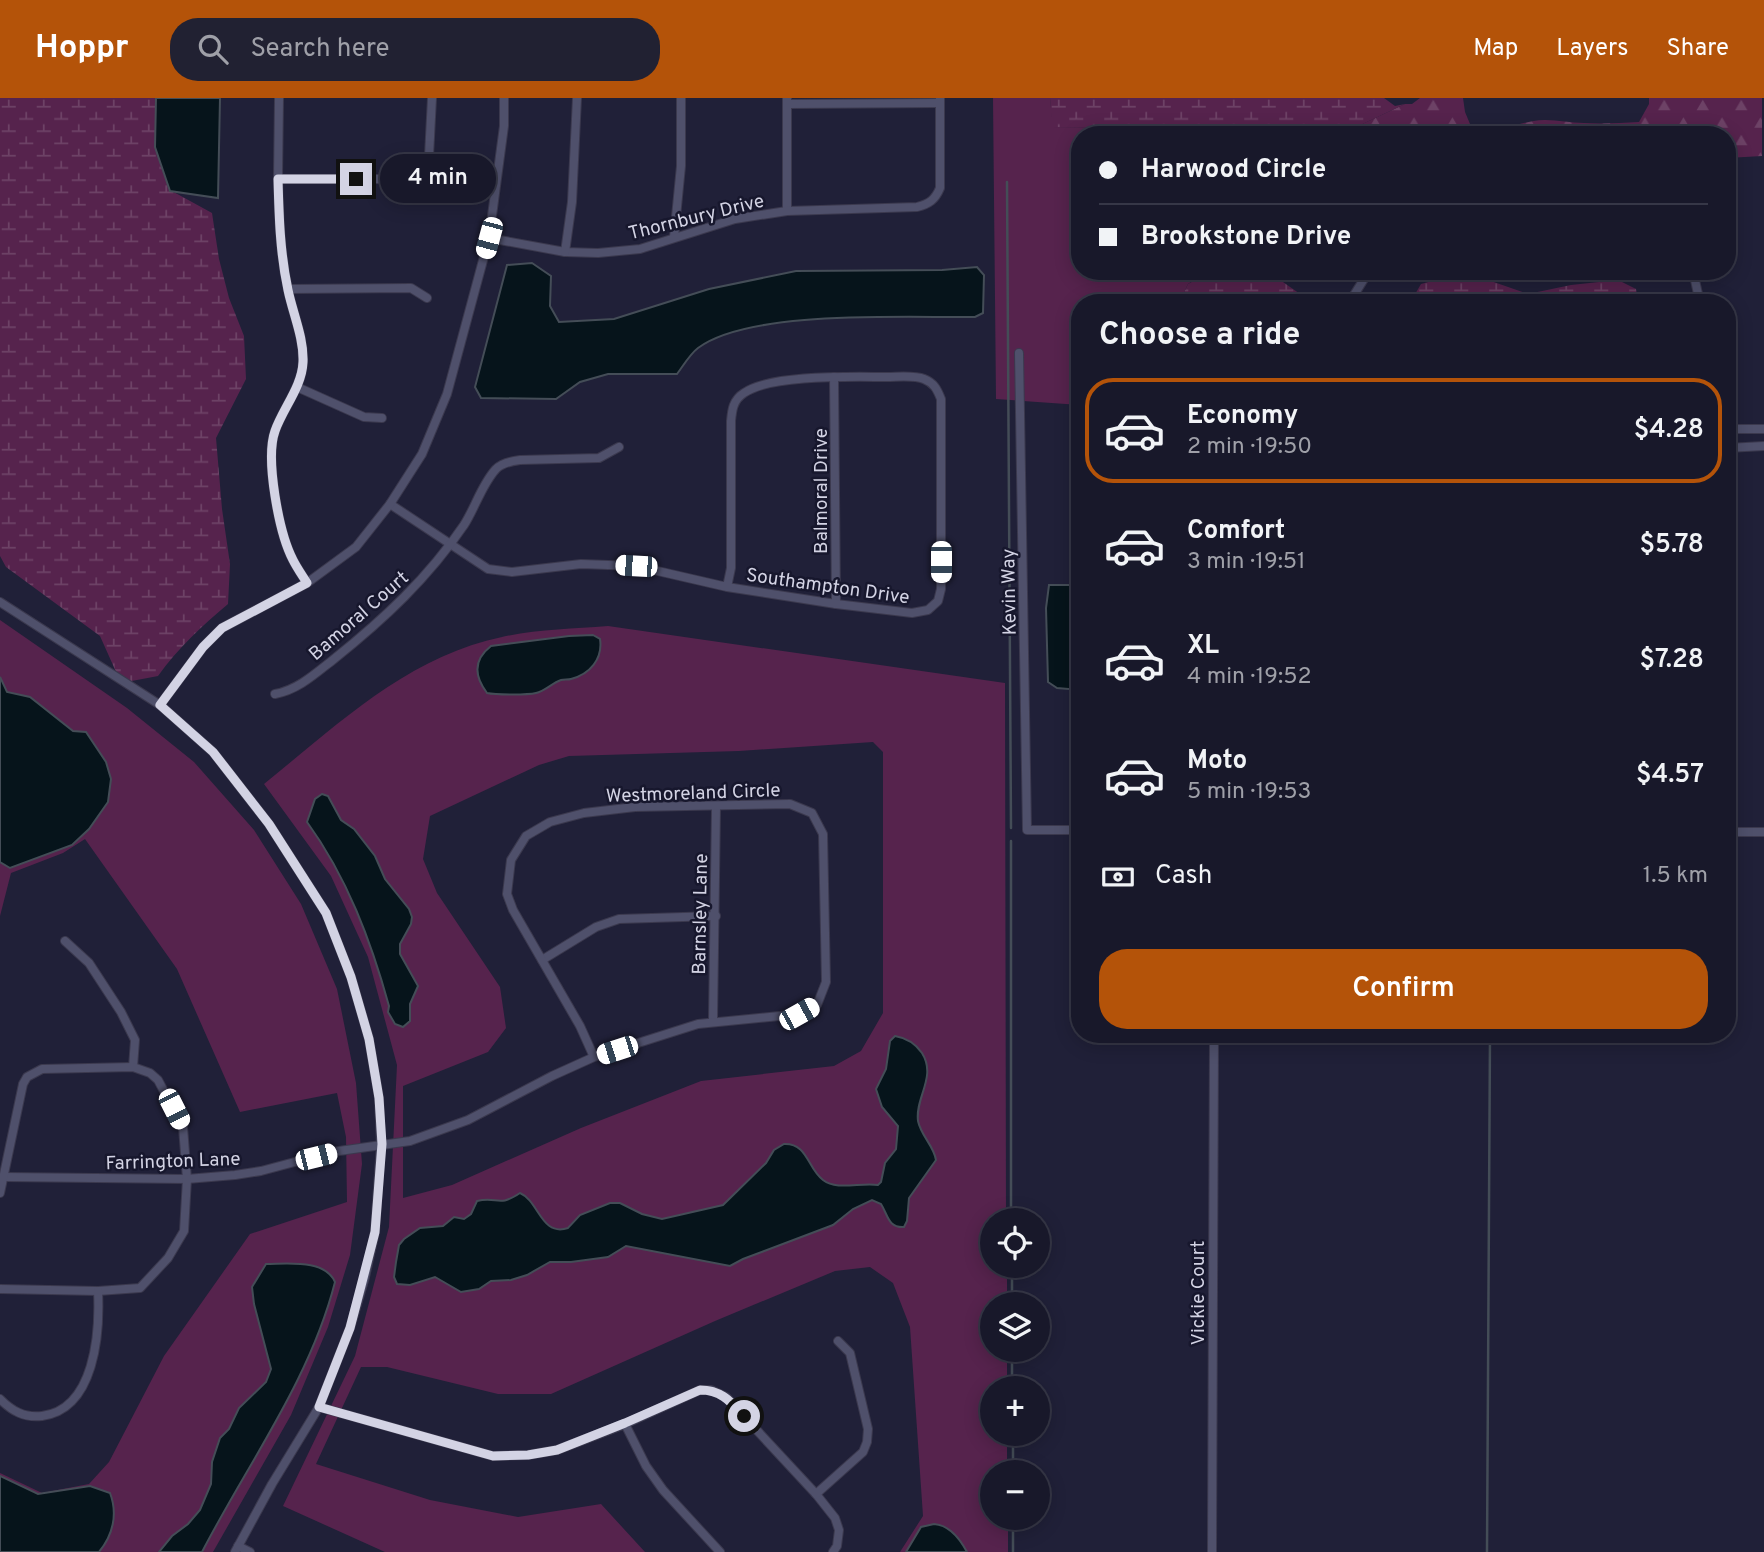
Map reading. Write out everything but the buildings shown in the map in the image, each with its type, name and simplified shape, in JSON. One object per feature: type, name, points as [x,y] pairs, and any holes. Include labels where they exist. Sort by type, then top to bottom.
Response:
[{"type":"street","points":[[279,98],[280,239],[288,289],[302,343],[302,372],[275,430],[271,463],[279,519],[292,559],[307,583]]},
{"type":"street","points":[[278,179],[408,179],[423,173],[429,156],[432,98]]},
{"type":"street","points":[[160,705],[203,647],[222,628],[307,583],[356,547],[390,504],[422,454],[447,394],[489,238],[504,126],[504,98]]},
{"type":"street","points":[[565,252],[572,202],[577,98]]},
{"type":"street","points":[[674,237],[681,166],[681,98]]},
{"type":"street","points":[[787,101],[940,101]]},
{"type":"street","name":"Thornbury Drive","points":[[787,101],[787,211]]},
{"type":"street","name":"Thornbury Drive","points":[[489,238],[565,252],[598,253],[639,249],[735,219],[787,211],[917,207],[929,204],[937,197],[940,188],[940,101]]},
{"type":"street","points":[[288,289],[411,288],[427,298]]},
{"type":"street","name":"Kevin Way","points":[[1019,353],[1027,830],[1071,830]]},
{"type":"street","name":"Southampton Drive","points":[[390,504],[488,569],[512,572],[581,564],[636,566],[727,587],[836,604],[912,613],[928,610],[938,601],[941,589],[941,399],[936,386],[920,377],[834,377],[784,381],[746,391],[733,405],[731,421],[731,568],[727,587]]},
{"type":"street","name":"Balmoral Drive","points":[[834,377],[836,604]]},
{"type":"street","points":[[297,387],[364,417],[382,418]]},
{"type":"street","points":[[1736,429],[1764,429]]},
{"type":"street","points":[[1736,448],[1764,446]]},
{"type":"street","name":"Bamoral Court","points":[[275,694],[289,691],[309,678],[393,610],[418,585],[465,524],[496,468],[520,460],[599,458],[619,447]]},
{"type":"street","points":[[0,602],[160,705],[213,752],[269,824],[326,913],[351,977],[369,1039],[379,1098],[382,1144],[375,1232],[365,1277],[350,1328],[319,1407],[272,1484],[237,1549],[250,1552]]},
{"type":"street","name":"Westmoreland Circle","points":[[382,1144],[423,1138],[468,1120],[594,1057],[713,1021],[799,1014],[817,1005],[825,982],[823,834],[812,813],[790,804],[635,807],[583,813],[550,822],[526,836],[511,860],[506,894],[580,1026],[594,1057]]},
{"type":"street","name":"Barnsley Lane","points":[[713,1021],[716,807]]},
{"type":"street","points":[[1736,832],[1764,832]]},
{"type":"street","points":[[542,960],[596,927],[620,919],[716,916]]},
{"type":"street","points":[[65,941],[89,964],[121,1012],[135,1040],[133,1067]]},
{"type":"street","name":"Vickie Court","points":[[1212,1552],[1213,1043]]},
{"type":"street","points":[[0,1192],[17,1110],[27,1077],[42,1069],[133,1067],[150,1073],[158,1080],[183,1127],[187,1178],[184,1231],[168,1258],[139,1287],[98,1291],[0,1289]]},
{"type":"street","name":"Farrington Lane","points":[[4,1177],[187,1178],[261,1171],[332,1152],[382,1144]]},
{"type":"street","points":[[0,1399],[13,1412],[37,1417],[54,1415],[73,1403],[89,1371],[96,1344],[98,1291]]},
{"type":"street","points":[[816,1494],[863,1452],[867,1442],[868,1429],[850,1353],[838,1341]]},
{"type":"street","points":[[319,1407],[493,1456],[528,1455],[557,1450],[700,1390],[711,1390],[726,1396],[835,1518],[839,1530],[833,1552]]},
{"type":"street","points":[[625,1423],[646,1466],[663,1490],[720,1552]]},
{"type":"green space","points":[[0,98],[156,98],[155,147],[170,190],[212,213],[219,259],[229,298],[244,336],[246,379],[216,438],[230,564],[228,604],[191,638],[158,676],[121,683],[100,636],[6,567],[0,556]]},
{"type":"green space","points":[[993,98],[1050,98],[1053,127],[1071,127],[1071,280],[1191,282],[1183,294],[1071,294],[1071,404],[996,399]]},
{"type":"green space","points":[[1050,98],[1384,98],[1395,106],[1405,104],[1358,126],[1052,127]]},
{"type":"green space","points":[[1420,98],[1463,98],[1470,124],[1476,126],[1358,126],[1405,104],[1412,104]]},
{"type":"green space","points":[[1649,98],[1762,98],[1762,156],[1736,157],[1736,126],[1512,126],[1545,120],[1639,122],[1649,104]]},
{"type":"green space","points":[[1195,280],[1280,280],[1300,294],[1183,294],[1188,284]]},
{"type":"green space","points":[[1436,280],[1488,280],[1528,294],[1415,294],[1421,284]]},
{"type":"green space","points":[[1618,280],[1636,289],[1637,294],[1528,294],[1571,285]]},
{"type":"green space","points":[[0,620],[127,708],[194,762],[254,830],[301,904],[337,989],[356,1083],[362,1164],[350,1255],[328,1327],[291,1415],[213,1552],[0,1552],[0,1473],[42,1493],[89,1484],[109,1462],[164,1356],[250,1234],[347,1202],[346,1137],[337,1093],[240,1112],[177,969],[85,839],[63,853],[11,873],[0,916]]},
{"type":"green space","points":[[608,626],[1005,683],[1006,1208],[980,1208],[980,1278],[1007,1278],[1007,1292],[980,1292],[980,1362],[1007,1362],[1007,1376],[980,1376],[980,1446],[1007,1446],[1007,1460],[980,1460],[980,1530],[1008,1530],[1008,1552],[900,1552],[923,1516],[910,1327],[893,1283],[870,1267],[835,1271],[551,1394],[498,1394],[387,1367],[361,1367],[316,1464],[430,1500],[518,1517],[601,1504],[645,1552],[385,1552],[283,1506],[355,1356],[389,1227],[397,1065],[368,957],[331,876],[264,784],[346,717],[404,677],[467,647],[515,634]],"holes":[[[873,742],[883,752],[883,1013],[861,1051],[834,1066],[701,1081],[581,1128],[452,1185],[403,1198],[403,1086],[488,1052],[506,1028],[500,987],[437,893],[423,859],[430,816],[539,765],[569,756],[739,751]]]},
{"type":"shaded area","points":[[156,98],[220,98],[218,198],[170,191],[155,147]]},
{"type":"shaded area","points":[[532,263],[551,276],[550,306],[559,322],[614,319],[709,289],[796,271],[942,270],[977,267],[984,275],[983,313],[975,317],[831,318],[754,327],[722,336],[698,348],[677,374],[608,374],[580,382],[556,399],[481,398],[475,387],[507,265]]},
{"type":"shaded area","points":[[1049,585],[1071,585],[1071,689],[1057,688],[1048,682],[1046,608]]},
{"type":"shaded area","points":[[593,635],[600,639],[597,659],[594,665],[578,677],[561,680],[536,693],[519,694],[487,693],[480,680],[478,663],[491,646]]},
{"type":"shaded area","points":[[0,677],[7,692],[30,697],[73,731],[86,732],[106,762],[111,779],[108,802],[89,829],[72,845],[10,868],[0,862]]},
{"type":"shaded area","points":[[322,794],[328,796],[341,820],[354,829],[375,856],[385,879],[409,909],[412,917],[400,944],[400,954],[418,986],[410,1004],[410,1021],[403,1027],[395,1024],[388,1012],[389,1006],[374,958],[346,887],[307,822],[315,799]]},
{"type":"shaded area","points":[[895,1036],[914,1044],[926,1062],[927,1079],[919,1104],[918,1121],[936,1160],[909,1198],[904,1227],[892,1223],[881,1204],[872,1200],[853,1209],[833,1225],[730,1266],[626,1246],[608,1257],[550,1262],[527,1275],[511,1280],[491,1281],[479,1289],[461,1292],[435,1277],[410,1285],[397,1284],[394,1277],[396,1262],[399,1245],[404,1239],[420,1228],[443,1226],[454,1217],[464,1219],[471,1214],[477,1201],[502,1201],[520,1193],[532,1203],[546,1223],[559,1229],[568,1228],[580,1215],[610,1203],[620,1203],[642,1214],[662,1219],[723,1205],[766,1163],[774,1150],[784,1144],[792,1145],[803,1152],[818,1175],[829,1183],[842,1186],[878,1185],[885,1163],[896,1149],[898,1126],[882,1107],[876,1089],[886,1069],[890,1041]]},
{"type":"shaded area","points":[[266,1264],[305,1264],[323,1269],[330,1275],[335,1282],[324,1318],[294,1387],[202,1552],[159,1552],[200,1510],[211,1484],[212,1462],[220,1438],[229,1429],[239,1408],[266,1382],[271,1369],[252,1287]]},
{"type":"shaded area","points":[[0,1476],[38,1494],[90,1486],[110,1493],[114,1516],[111,1531],[99,1552],[0,1552]]},
{"type":"shaded area","points":[[934,1524],[950,1530],[967,1552],[906,1552],[921,1527]]},
{"type":"waterway","points":[[1007,182],[1011,828]]},
{"type":"waterway","points":[[1011,841],[1011,1208]]},
{"type":"waterway","points":[[1487,1552],[1490,1043]]},
{"type":"waterway","points":[[1012,1278],[1012,1292]]},
{"type":"waterway","points":[[1012,1362],[1012,1376]]},
{"type":"waterway","points":[[1013,1446],[1013,1460]]},
{"type":"waterway","points":[[1013,1530],[1013,1552]]},
{"type":"route","points":[[356,179],[278,179],[280,239],[288,289],[302,343],[303,361],[297,387],[275,430],[271,463],[279,519],[292,559],[307,583],[222,628],[203,647],[160,705],[213,752],[269,824],[326,913],[351,977],[369,1039],[379,1098],[382,1144],[375,1232],[350,1328],[319,1407],[493,1456],[528,1455],[557,1450],[700,1390],[711,1390],[726,1396],[744,1416]]}]
